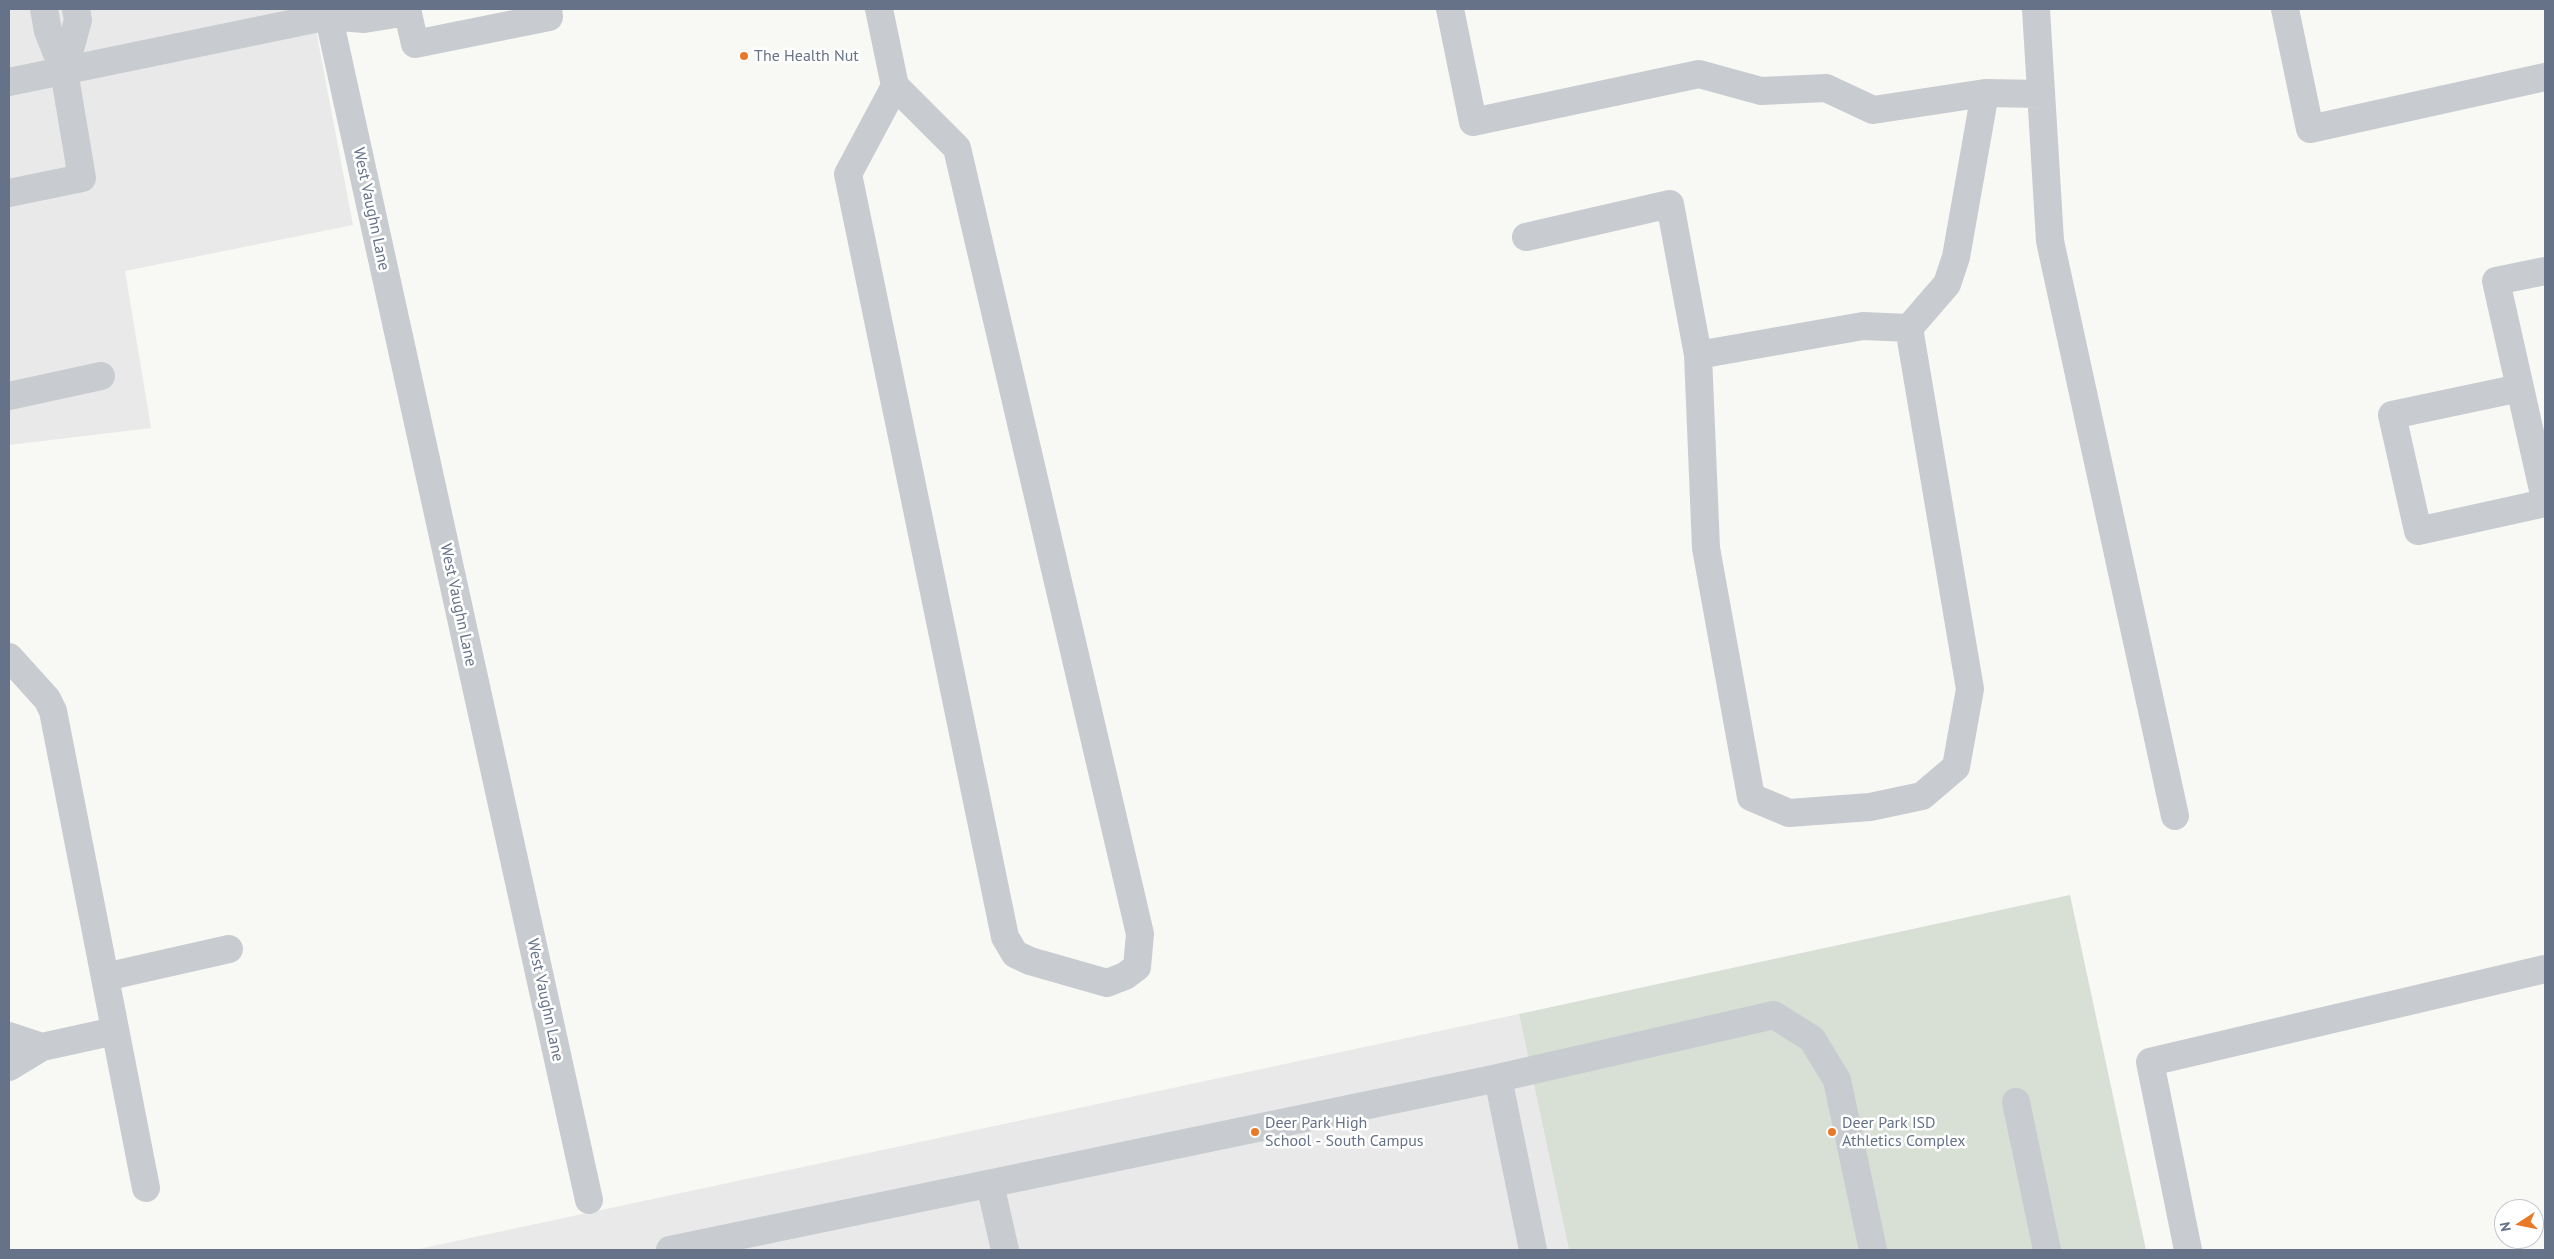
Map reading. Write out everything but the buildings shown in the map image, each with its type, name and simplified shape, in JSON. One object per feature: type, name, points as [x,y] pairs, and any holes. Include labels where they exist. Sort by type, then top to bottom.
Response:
[{"type":"street","points":[[9,193],[82,178],[64,70],[48,31],[44,9]]},
{"type":"street","points":[[64,70],[78,20],[76,9]]},
{"type":"street","points":[[9,82],[328,12],[364,19],[408,10],[415,44],[549,17],[548,9]]},
{"type":"street","points":[[879,9],[896,86],[957,148],[1140,934],[1137,967],[1126,976],[1107,983],[1030,961],[1015,954],[1005,937],[848,174],[896,86]]},
{"type":"street","points":[[1450,9],[1473,122],[1699,74],[1761,91],[1826,88],[1872,110],[1985,93],[2041,94]]},
{"type":"street","points":[[2036,9],[2050,241],[2174,816]]},
{"type":"street","points":[[2285,9],[2310,129],[2545,77]]},
{"type":"street","name":"West Vaughn Lane","points":[[328,12],[589,1200]]},
{"type":"street","points":[[1909,328],[1947,284],[1956,257],[1985,93]]},
{"type":"street","points":[[1526,237],[1670,204],[1698,355],[1706,548],[1751,797],[1789,813],[1870,807],[1922,796],[1956,767],[1970,689],[1909,328]]},
{"type":"street","points":[[2545,271],[2496,281],[2545,499]]},
{"type":"street","points":[[1698,355],[1863,326],[1909,328]]},
{"type":"street","points":[[9,396],[101,376]]},
{"type":"street","points":[[2520,388],[2392,415],[2418,531],[2545,503]]},
{"type":"street","points":[[9,657],[47,699],[53,711],[146,1188]]},
{"type":"street","points":[[105,977],[229,949]]},
{"type":"street","points":[[2188,1250],[2150,1062],[2545,969]]},
{"type":"street","points":[[683,1249],[1498,1078],[1774,1015],[1812,1039],[1838,1080],[1873,1250]]},
{"type":"street","points":[[9,1067],[42,1047],[115,1031]]},
{"type":"street","points":[[9,1036],[42,1047]]},
{"type":"street","points":[[1498,1078],[1533,1250]]},
{"type":"street","points":[[2016,1102],[2047,1250]]},
{"type":"street","points":[[990,1184],[1005,1250]]},
{"type":"shaded area","points":[[9,9],[312,9],[353,225],[125,271],[151,428],[9,445]]},
{"type":"shaded area","name":"Deer Park ISD Athletics Complex","points":[[2070,895],[2146,1250],[1569,1250],[1519,1014]]},
{"type":"shaded area","name":"Deer Park High School - South Campus","points":[[1519,1014],[1569,1250],[414,1250]]},
{"type":"place","name":"The Health Nut","points":[[744,56]]},
{"type":"place","name":"Deer Park High School - South Campus","points":[[1255,1132]]},
{"type":"place","name":"Deer Park ISD Athletics Complex","points":[[1832,1132]]}]
